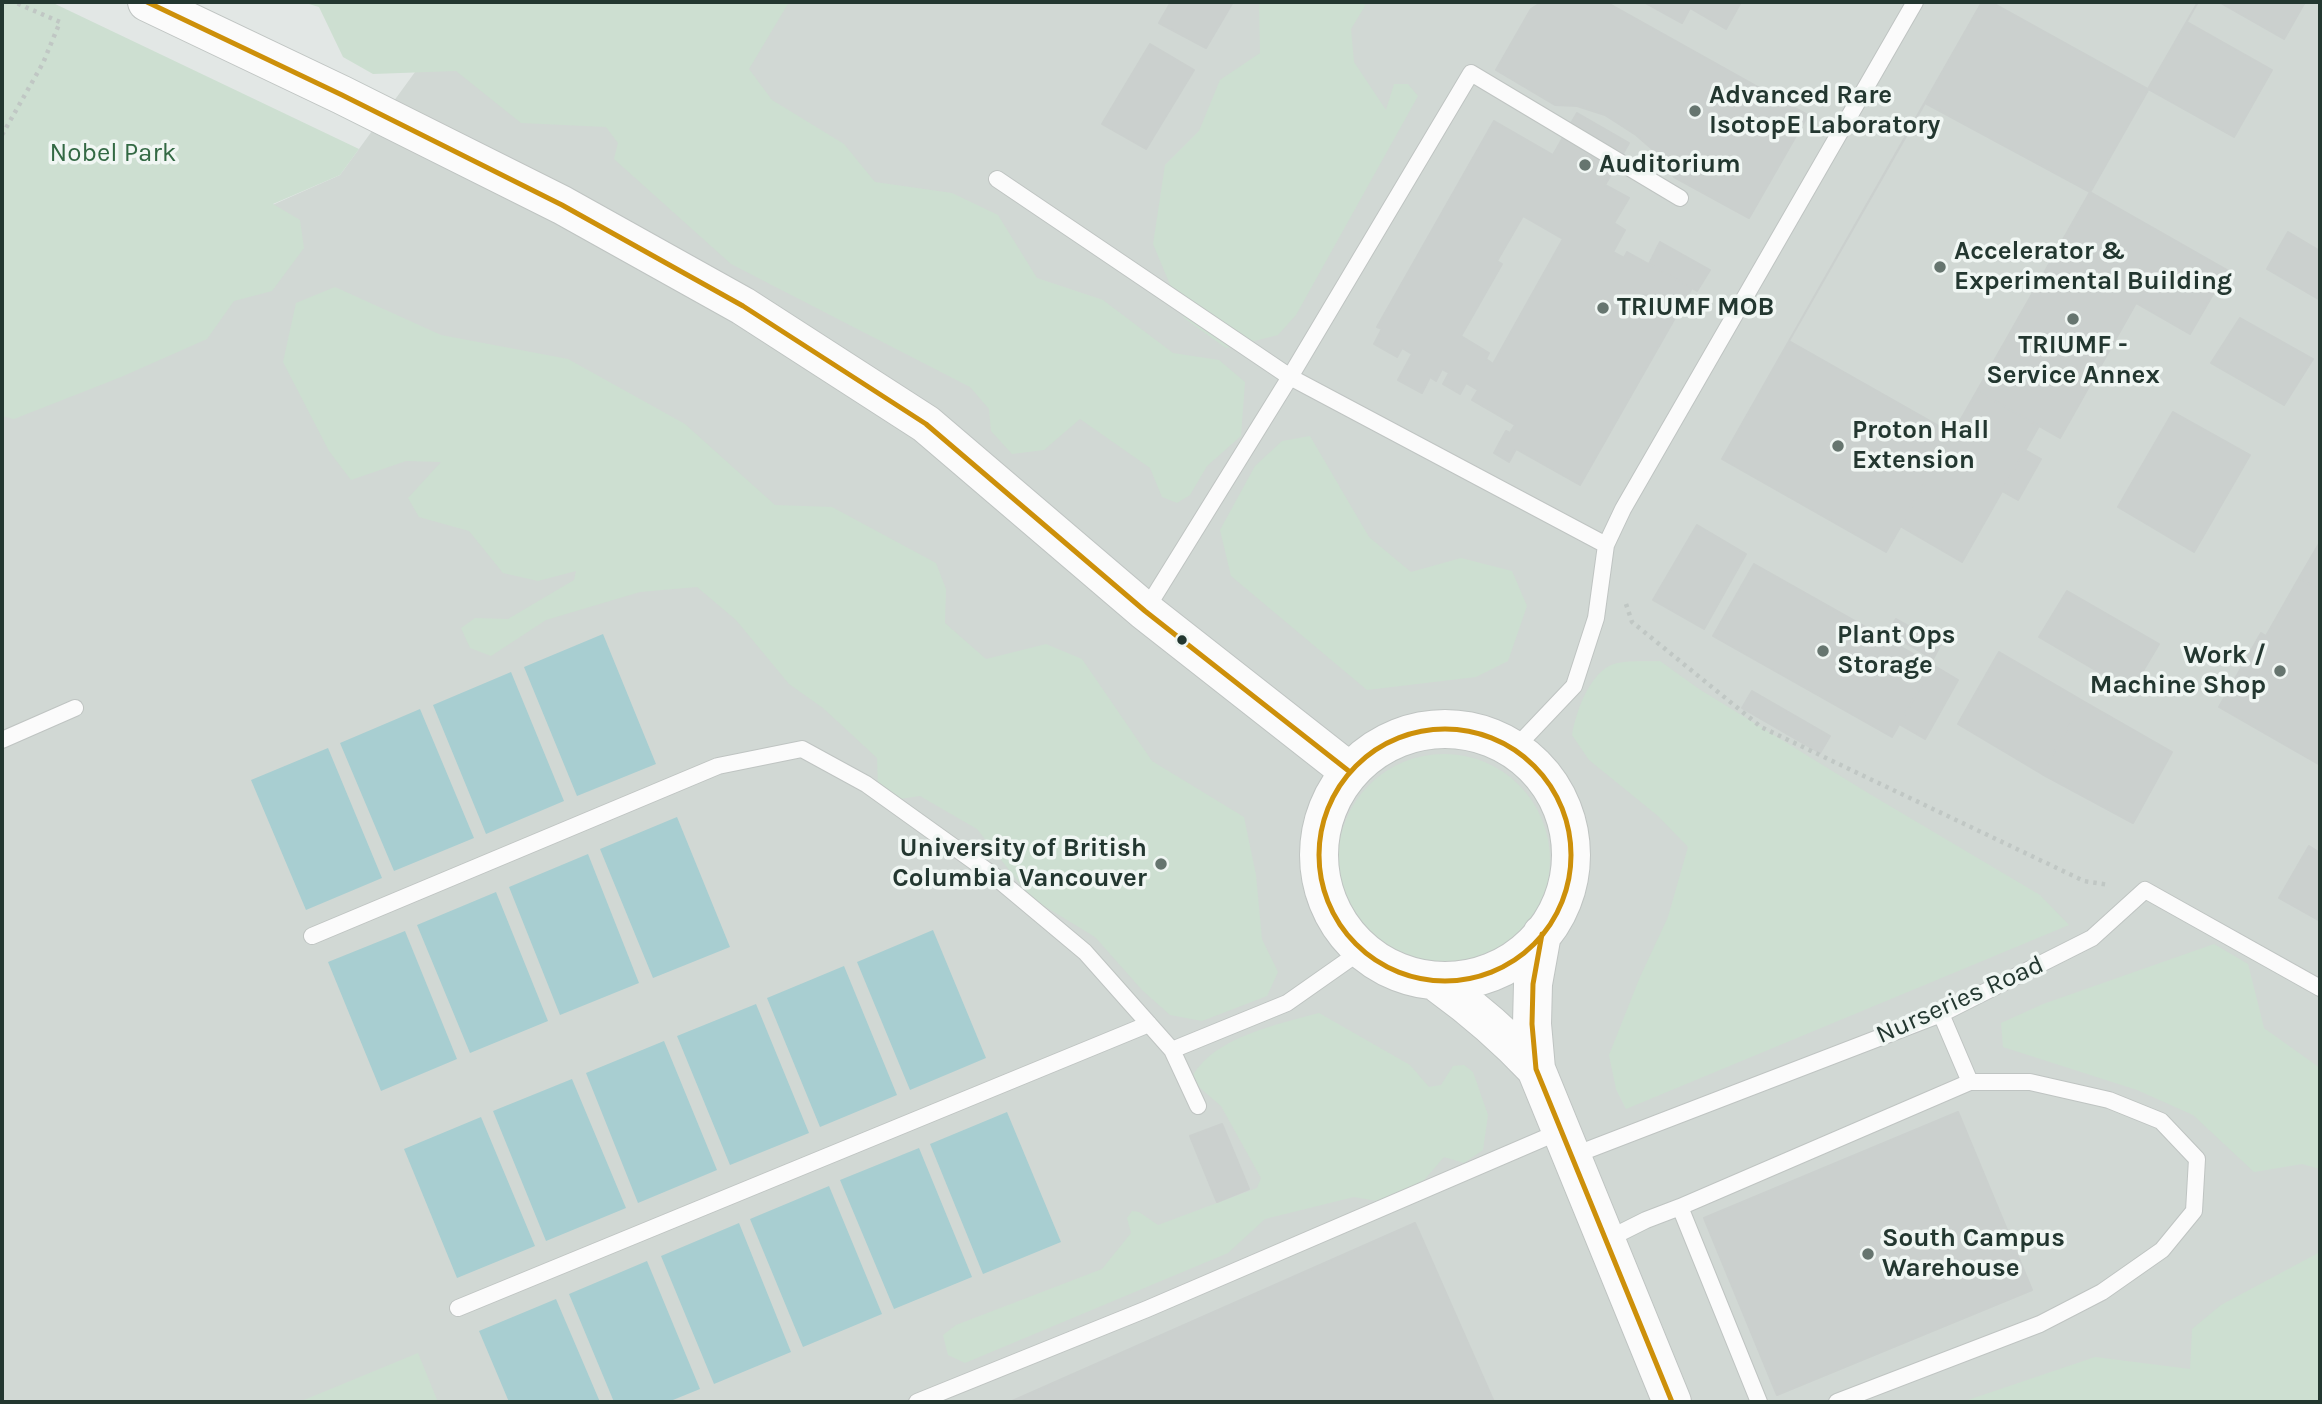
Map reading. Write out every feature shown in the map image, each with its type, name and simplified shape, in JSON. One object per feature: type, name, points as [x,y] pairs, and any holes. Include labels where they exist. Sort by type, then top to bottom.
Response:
[{"type":"street","points":[[147,2],[562,205],[743,306],[926,424],[1145,611],[1350,772]]},
{"type":"street","points":[[1433,727],[1476,729],[1517,746],[1543,773],[1561,802],[1572,839],[1570,874],[1560,907],[1542,934],[1500,967],[1472,977],[1439,984],[1409,979],[1376,963],[1338,926],[1325,896],[1320,847],[1332,800],[1350,772],[1392,740],[1433,727]]},
{"type":"street","points":[[1542,934],[1534,984],[1532,1024],[1536,1069],[1672,1402]]},
{"type":"street","points":[[1439,984],[1472,1007],[1536,1069]]},
{"type":"lane","points":[[1517,746],[1574,686],[1596,618],[1606,545],[1623,509],[1915,2]]},
{"type":"lane","points":[[1145,611],[1290,377],[1471,73],[1680,198]]},
{"type":"lane","points":[[997,179],[1290,377],[1606,545]]},
{"type":"lane","points":[[2,740],[75,708]]},
{"type":"lane","points":[[312,936],[718,765],[802,749],[866,784],[993,875],[1085,952],[1172,1050],[1198,1106]]},
{"type":"lane","points":[[2145,890],[2320,988]]},
{"type":"lane","name":"Nurseries Road","points":[[917,1402],[1172,1298],[1567,1144],[1941,1014],[2092,938],[2145,890]]},
{"type":"lane","points":[[1172,1050],[1287,1003],[1361,951]]},
{"type":"lane","points":[[1941,1014],[1970,1083]]},
{"type":"lane","points":[[458,1308],[1149,1024]]},
{"type":"lane","points":[[1606,1240],[1646,1220],[1970,1083],[2030,1082],[2109,1100],[2161,1121],[2197,1159],[2194,1211],[2162,1250],[2102,1292],[2040,1324],[1837,1402]]},
{"type":"lane","points":[[1680,1207],[1759,1402]]},
{"type":"path","points":[[2,135],[43,63],[60,22],[14,2]]},
{"type":"path","points":[[1606,545],[1632,622],[1760,727],[2084,881],[2145,890]]},
{"type":"shaded area","name":"University of British Columbia Vancouver","points":[[466,2],[2320,2],[2320,1402],[2,1402],[2,325],[340,175]]},
{"type":"green space","name":"Nobel Park","points":[[2,2],[51,2],[359,149],[340,175],[273,204],[300,220],[304,248],[272,291],[234,301],[207,339],[121,377],[14,419],[2,416]]},
{"type":"green space","points":[[302,2],[789,2],[749,69],[772,100],[844,144],[875,182],[952,193],[998,215],[1037,278],[1103,300],[1173,353],[1219,360],[1245,382],[1241,436],[1207,466],[1190,495],[1177,503],[1162,497],[1150,468],[1080,419],[1044,450],[1012,454],[991,431],[989,409],[970,387],[731,264],[614,159],[618,143],[606,127],[521,123],[456,71],[373,74],[343,57],[319,7]]},
{"type":"green space","points":[[1259,2],[1363,2],[1365,6],[1351,29],[1354,62],[1386,110],[1394,84],[1408,84],[1418,96],[1296,315],[1278,335],[1226,348],[1184,318],[1153,244],[1165,165],[1199,131],[1220,80],[1260,53]]},
{"type":"green space","points":[[335,287],[441,335],[568,359],[685,424],[775,505],[832,507],[936,563],[946,589],[945,623],[986,659],[1046,644],[1082,659],[1152,761],[1244,817],[1256,875],[1262,939],[1278,972],[1267,996],[1202,1021],[1170,1015],[1142,990],[1095,937],[1031,898],[977,829],[920,796],[893,800],[878,787],[877,758],[823,708],[789,684],[736,620],[697,587],[640,592],[546,620],[491,656],[470,648],[461,628],[475,618],[508,619],[574,580],[576,571],[538,581],[503,573],[469,531],[419,517],[408,498],[441,462],[406,461],[351,480],[329,451],[283,362],[296,303]]},
{"type":"green space","points":[[1310,436],[1369,537],[1411,572],[1461,558],[1512,571],[1527,606],[1508,661],[1476,677],[1367,690],[1231,576],[1220,530],[1255,466],[1282,441]]},
{"type":"green space","points":[[1660,661],[1699,689],[2040,895],[2069,925],[1626,1109],[1616,1089],[1609,1055],[1640,977],[1668,917],[1688,847],[1658,816],[1589,760],[1572,735],[1586,694],[1605,668],[1625,662]]},
{"type":"green space","points":[[1444,754],[1465,756],[1484,762],[1519,785],[1542,820],[1548,839],[1548,881],[1542,900],[1519,935],[1484,958],[1465,964],[1444,966],[1423,964],[1404,958],[1369,935],[1346,900],[1340,881],[1338,860],[1340,839],[1346,820],[1369,785],[1404,762],[1423,756]]},
{"type":"green space","points":[[2214,944],[2248,964],[2264,1028],[2320,1068],[2320,1169],[2302,1164],[2254,1172],[2193,1115],[2137,1090],[2003,1047],[2001,1023],[2043,1004]]},
{"type":"green space","points":[[1319,1013],[1410,1065],[1429,1087],[1441,1085],[1453,1066],[1464,1065],[1473,1072],[1488,1115],[1483,1150],[1464,1163],[1444,1157],[1419,1186],[1377,1201],[1354,1197],[1265,1219],[1228,1253],[965,1363],[948,1355],[943,1335],[956,1325],[1102,1269],[1131,1233],[1127,1218],[1132,1211],[1139,1212],[1158,1225],[1257,1188],[1261,1178],[1221,1106],[1200,1088],[1193,1075],[1216,1051],[1232,1042],[1267,1027]]},
{"type":"green space","points":[[2320,1252],[2320,1402],[1962,1402],[2095,1357],[2190,1369],[2192,1329],[2221,1305]]},
{"type":"green space","points":[[418,1353],[438,1402],[299,1402]]},
{"type":"water","points":[[603,634],[656,764],[577,796],[524,667]]},
{"type":"water","points":[[511,672],[564,801],[486,834],[433,705]]},
{"type":"water","points":[[420,709],[474,838],[394,871],[340,743]]},
{"type":"water","points":[[328,748],[382,878],[306,910],[251,780]]},
{"type":"water","points":[[677,817],[730,947],[653,978],[600,849]]},
{"type":"water","points":[[588,854],[639,983],[560,1015],[509,887]]},
{"type":"water","points":[[496,892],[548,1021],[470,1053],[417,925]]},
{"type":"water","points":[[933,930],[986,1058],[910,1090],[857,962]]},
{"type":"water","points":[[405,931],[457,1059],[381,1091],[328,962]]},
{"type":"water","points":[[844,966],[897,1095],[820,1127],[767,998]]},
{"type":"water","points":[[756,1004],[809,1133],[730,1165],[677,1036]]},
{"type":"water","points":[[664,1041],[717,1170],[638,1203],[586,1073]]},
{"type":"water","points":[[572,1079],[626,1208],[546,1241],[493,1111]]},
{"type":"water","points":[[1007,1112],[1061,1242],[983,1274],[930,1144]]},
{"type":"water","points":[[481,1117],[535,1246],[457,1278],[404,1149]]},
{"type":"water","points":[[919,1148],[972,1277],[894,1309],[840,1180]]},
{"type":"water","points":[[829,1186],[882,1314],[803,1347],[750,1219]]},
{"type":"water","points":[[739,1223],[791,1352],[714,1384],[661,1256]]},
{"type":"water","points":[[647,1261],[700,1389],[668,1402],[614,1402],[569,1294]]},
{"type":"water","points":[[556,1299],[600,1402],[509,1402],[479,1331]]},
{"type":"building","points":[[1171,2],[1233,2],[1206,48],[1159,23]]},
{"type":"building","name":"Advanced Rare IsotopE Laboratory","points":[[1542,2],[1606,2],[1808,115],[1749,218],[1674,177],[1659,155],[1636,135],[1605,115],[1577,106],[1555,105],[1496,70],[1531,9]]},
{"type":"building","points":[[1644,2],[1741,2],[1726,29],[1690,8],[1682,23]]},
{"type":"building","name":"Accelerator & Experimental Building","points":[[1982,2],[2198,2],[1953,434],[1789,341]]},
{"type":"building","points":[[1991,2],[2198,2],[2148,89]]},
{"type":"building","points":[[2219,2],[2305,2],[2284,39]]},
{"type":"building","points":[[2187,22],[2272,70],[2234,137],[2148,89]]},
{"type":"building","points":[[1150,44],[1194,70],[1146,149],[1102,124]]},
{"type":"building","name":"Accelerator & Experimental Building","points":[[1925,103],[2090,192],[1953,434],[1789,341]]},
{"type":"building","name":"TRIUMF MOB","points":[[1577,113],[1629,143],[1605,185],[1629,198],[1614,223],[1625,230],[1613,252],[1624,258],[1627,252],[1692,288],[1580,485],[1516,449],[1509,462],[1494,453],[1506,431],[1510,433],[1515,425],[1472,400],[1478,390],[1466,383],[1460,394],[1443,384],[1449,373],[1442,369],[1436,381],[1430,377],[1422,393],[1398,380],[1412,354],[1402,348],[1397,357],[1374,344],[1382,329],[1377,327],[1494,121],[1553,155]],"holes":[[[1523,216],[1563,239],[1493,364],[1486,359],[1489,353],[1461,336],[1502,264],[1497,261]]]},
{"type":"building","name":"TRIUMF - Service Annex","points":[[2090,192],[2227,270],[2190,334],[2136,303],[2060,438],[1977,391]]},
{"type":"building","points":[[2288,232],[2320,251],[2320,300],[2267,269]]},
{"type":"building","points":[[1660,242],[1710,270],[1697,291],[1649,264]]},
{"type":"building","points":[[2240,318],[2313,359],[2284,405],[2211,363]]},
{"type":"building","name":"Proton Hall Extension","points":[[1789,341],[1953,434],[1886,552],[1722,459]]},
{"type":"building","points":[[1977,391],[2039,426],[1962,562],[1900,526]]},
{"type":"building","points":[[2173,412],[2250,455],[2194,552],[2118,507]]},
{"type":"building","points":[[2025,450],[2041,459],[2018,500],[2002,491]]},
{"type":"building","points":[[1697,525],[1746,554],[1704,629],[1653,600]]},
{"type":"building","points":[[2320,542],[2320,590],[2299,578]]},
{"type":"building","name":"Plant Ops Storage","points":[[1754,564],[1933,665],[1892,737],[1713,636]]},
{"type":"building","name":"Work / Machine Shop","points":[[2299,578],[2320,590],[2320,765],[2219,707],[2261,633],[2266,636]]},
{"type":"building","points":[[2067,591],[2159,644],[2131,691],[2039,637]]},
{"type":"building","points":[[1896,619],[1941,644],[1933,659],[1888,633]]},
{"type":"building","points":[[1999,652],[2083,701],[2042,774],[1958,724]]},
{"type":"building","points":[[1933,665],[1958,680],[1925,739],[1899,724]]},
{"type":"building","points":[[1752,691],[1830,736],[1820,753],[1742,708]]},
{"type":"building","points":[[2083,701],[2172,752],[2133,823],[2042,774]]},
{"type":"building","points":[[2309,846],[2320,853],[2320,921],[2279,898]]},
{"type":"building","name":"South Campus Warehouse","points":[[1958,1112],[2032,1290],[1777,1395],[1704,1218]]},
{"type":"building","points":[[1222,1124],[1249,1189],[1217,1202],[1190,1136]]},
{"type":"building","points":[[1415,1223],[1494,1402],[1010,1402]]},
{"type":"transit line","points":[[147,2],[342,95],[562,205],[743,306],[926,424],[1145,611],[1350,772]]},
{"type":"transit line","points":[[1445,729],[1470,731],[1493,738],[1515,750],[1534,766],[1550,785],[1562,807],[1569,830],[1571,855],[1569,880],[1562,903],[1550,925],[1534,944],[1515,960],[1493,972],[1470,979],[1445,981],[1420,979],[1397,972],[1375,960],[1356,944],[1340,925],[1328,903],[1321,880],[1319,855],[1321,830],[1328,807],[1340,785],[1356,766],[1375,750],[1397,738],[1420,731],[1445,729]]},
{"type":"transit line","points":[[1542,934],[1533,984],[1532,1024],[1536,1069],[1672,1402]]},
{"type":"place","name":"Advanced Rare IsotopE Laboratory","points":[[1695,111]]},
{"type":"place","name":"Auditorium","points":[[1585,165]]},
{"type":"place","name":"Accelerator & Experimental Building","points":[[1940,267]]},
{"type":"place","name":"TRIUMF MOB","points":[[1603,308]]},
{"type":"place","name":"TRIUMF - Service Annex","points":[[2073,319]]},
{"type":"place","name":"Proton Hall Extension","points":[[1838,446]]},
{"type":"place","name":"Plant Ops Storage","points":[[1823,651]]},
{"type":"place","name":"Work / Machine Shop","points":[[2280,671]]},
{"type":"place","name":"University of British Columbia Vancouver","points":[[1161,864]]},
{"type":"place","name":"South Campus Warehouse","points":[[1868,1254]]}]
